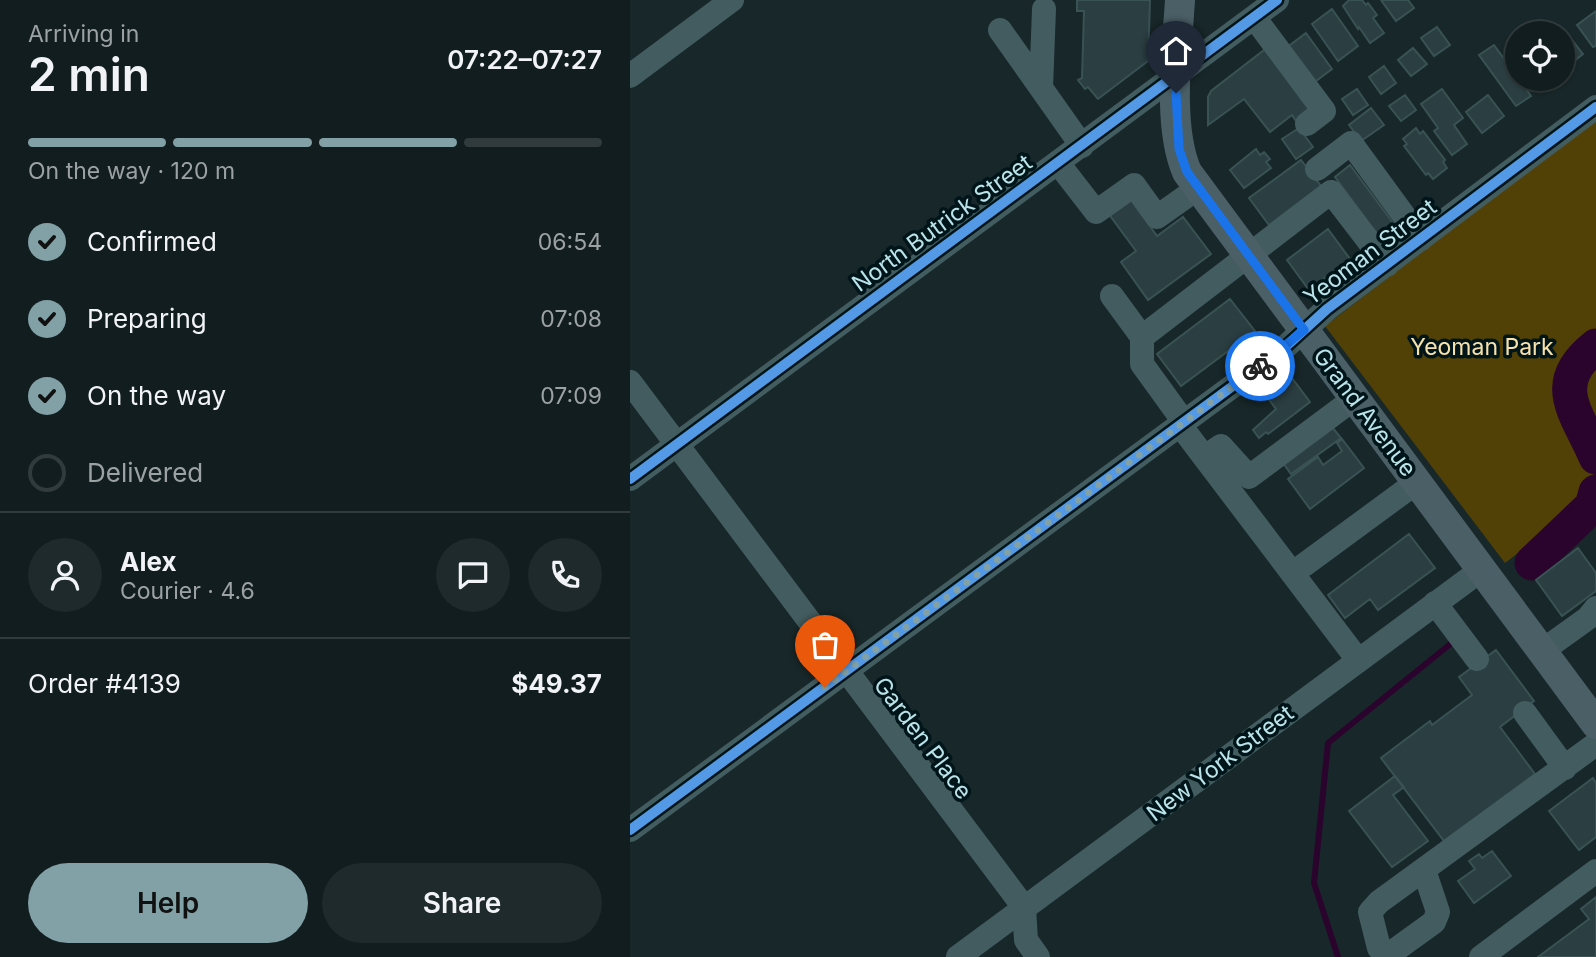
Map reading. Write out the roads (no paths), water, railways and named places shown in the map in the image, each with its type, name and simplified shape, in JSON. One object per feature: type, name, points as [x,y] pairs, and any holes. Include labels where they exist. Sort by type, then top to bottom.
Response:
[{"type":"main road","name":"Grand Avenue","points":[[1180,0],[1176,119],[1179,149],[1187,172],[1596,724]]},
{"type":"street","points":[[630,76],[732,0]]},
{"type":"street","name":"North Butrick Street","points":[[630,479],[1277,0]]},
{"type":"street","points":[[1041,88],[1044,9]]},
{"type":"street","points":[[1254,17],[1324,111],[1307,124]]},
{"type":"street","points":[[1000,30],[1082,146]]},
{"type":"street","name":"Yeoman Street","points":[[630,830],[1283,349],[1327,309],[1596,107]]},
{"type":"street","points":[[1317,169],[1351,143],[1422,240]]},
{"type":"street","points":[[1058,163],[1096,212],[1134,185],[1157,217],[1198,188]]},
{"type":"street","points":[[1142,337],[1331,192],[1387,265]]},
{"type":"street","points":[[1111,296],[1142,337],[1142,364],[1182,424],[1358,660]]},
{"type":"street","name":"Garden Place","points":[[630,382],[1024,908]]},
{"type":"street","points":[[1205,457],[1221,446],[1249,477],[1355,398]]},
{"type":"street","points":[[1304,565],[1417,482]]},
{"type":"street","name":"New York Street","points":[[958,957],[1482,570]]},
{"type":"street","points":[[1435,603],[1477,659]]},
{"type":"street","points":[[1542,651],[1588,618],[1596,608]]},
{"type":"street","points":[[1525,713],[1565,768]]},
{"type":"street","points":[[1424,870],[1596,744]]},
{"type":"street","points":[[1481,957],[1596,871]]},
{"type":"street","points":[[1024,908],[1026,940],[1038,957]]},
{"type":"waterway","points":[[1596,346],[1581,360],[1573,373],[1570,386],[1575,413],[1596,457]]},
{"type":"waterway","points":[[1532,563],[1592,506],[1596,492]]},
{"type":"waterway","points":[[1338,957],[1314,883],[1328,743],[1454,641]]},
{"type":"park label","name":"Yeoman Park","points":[[1482,347]]}]
